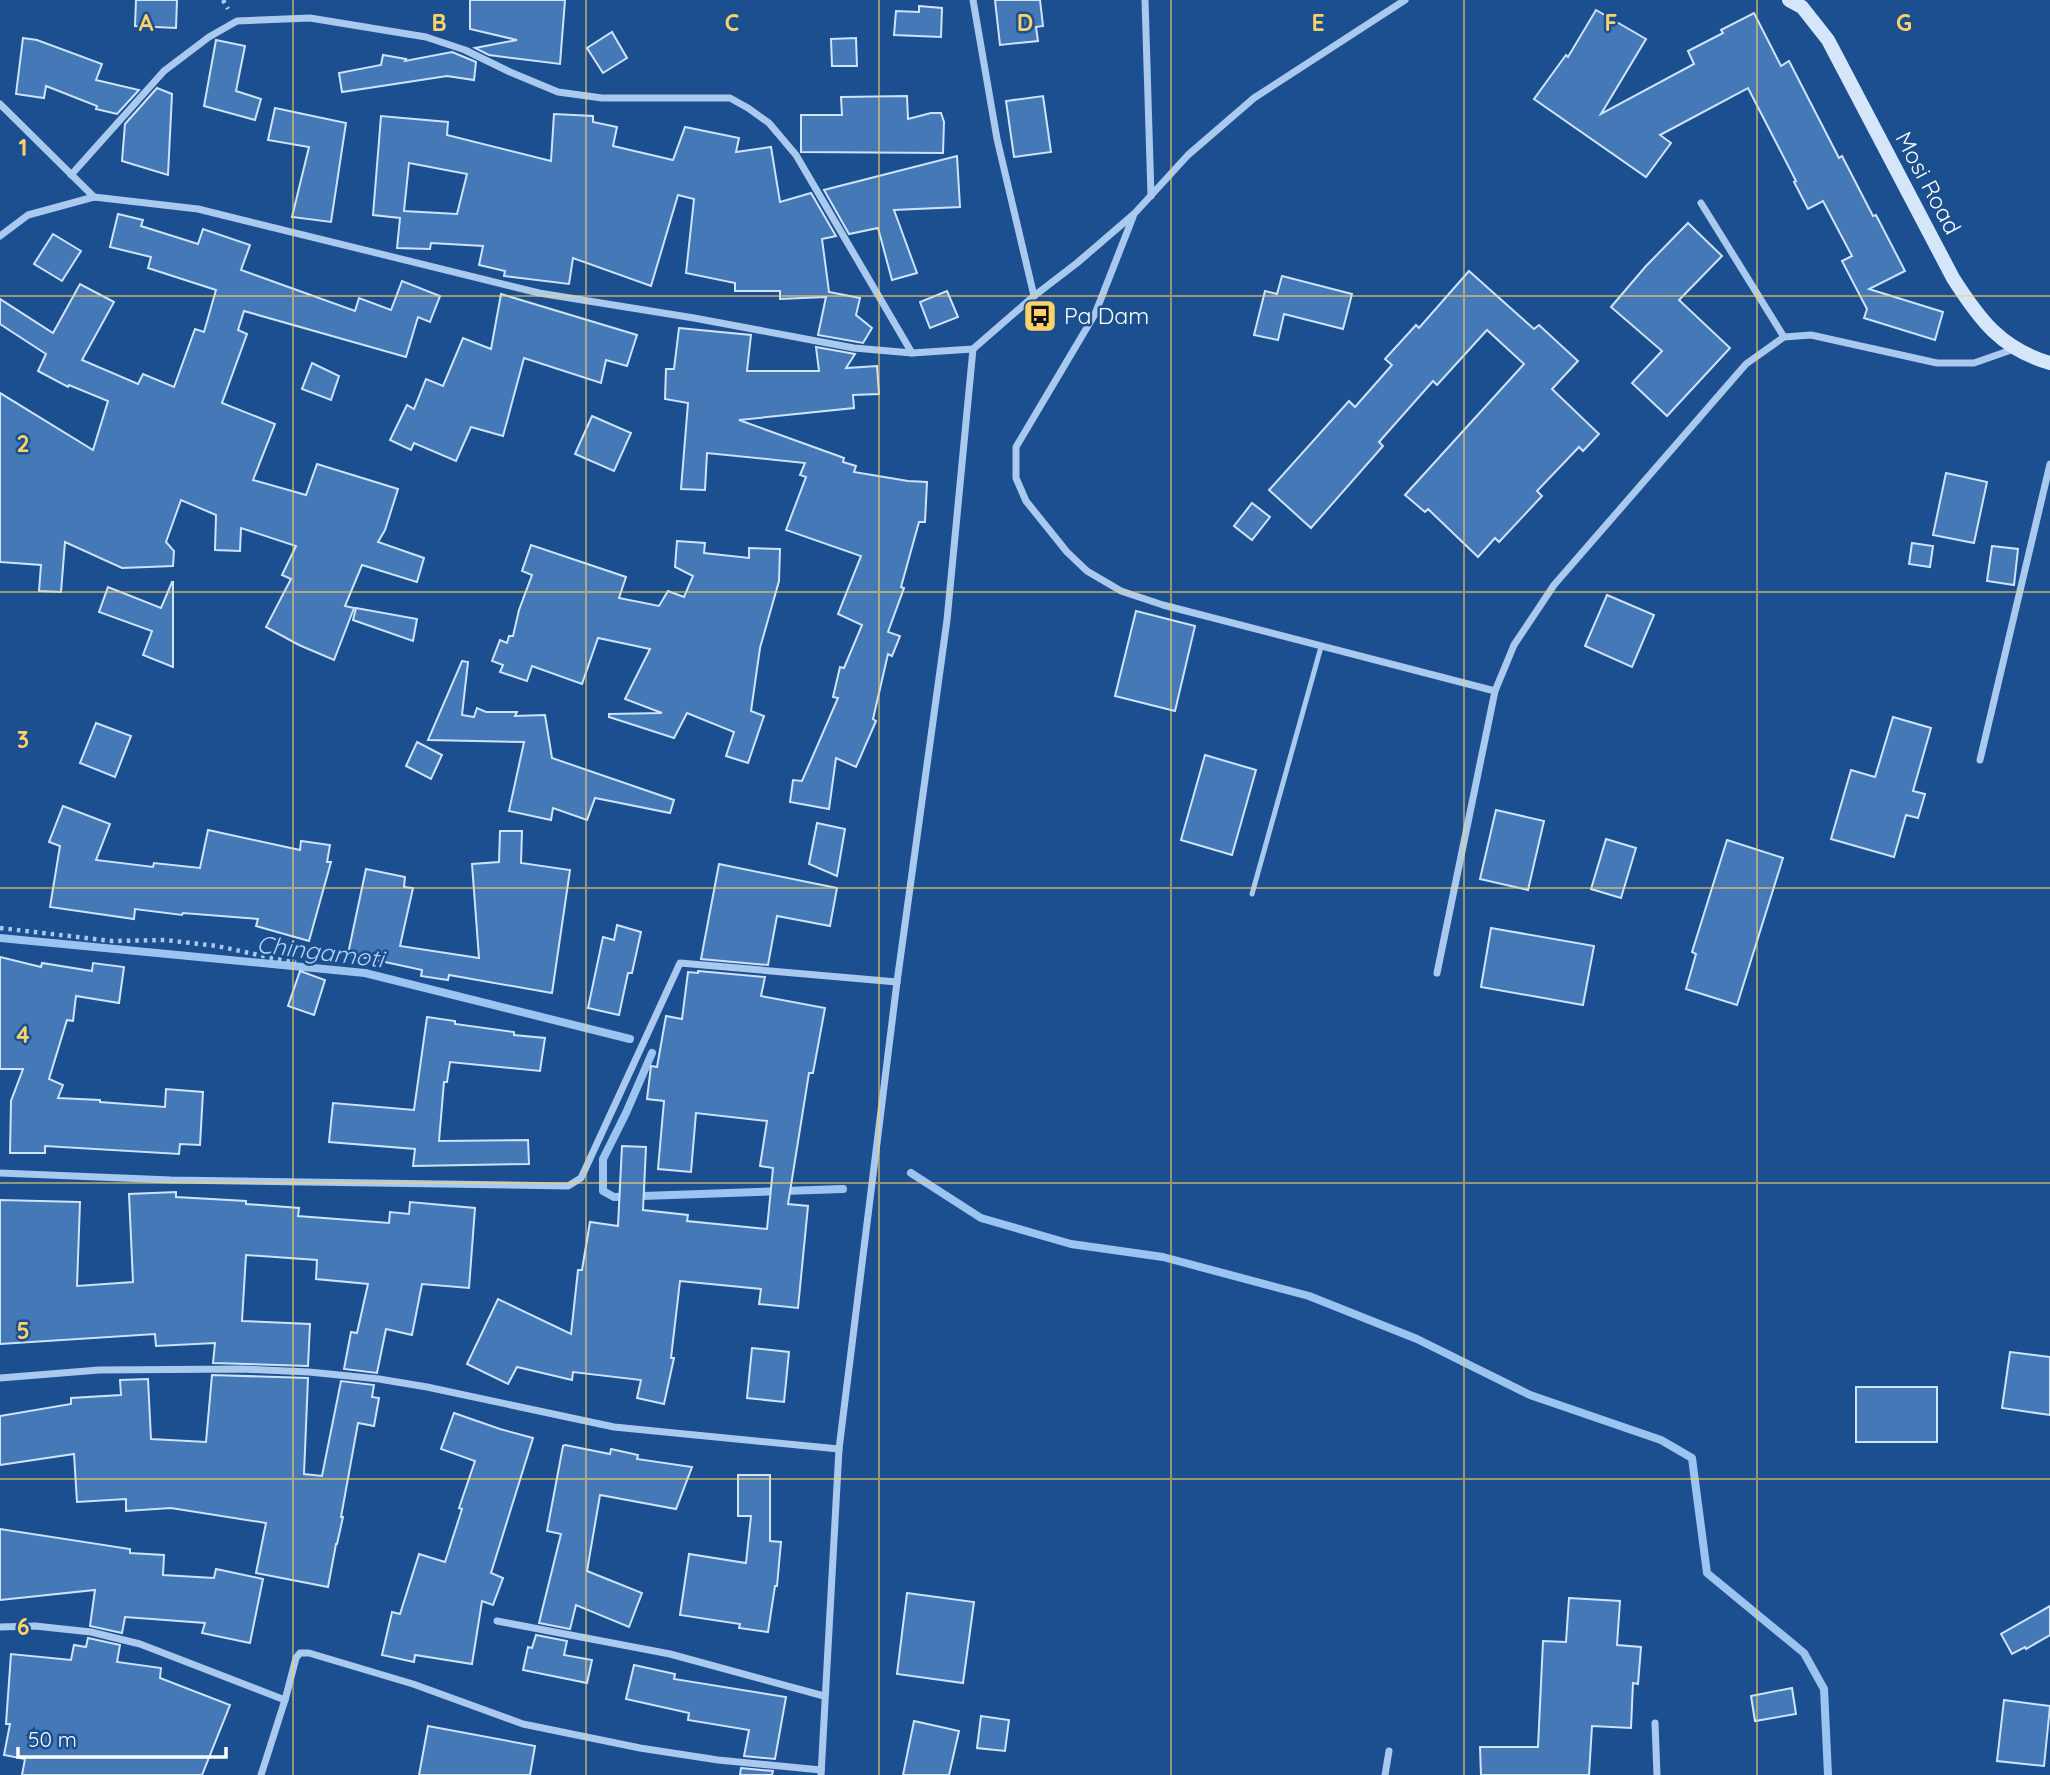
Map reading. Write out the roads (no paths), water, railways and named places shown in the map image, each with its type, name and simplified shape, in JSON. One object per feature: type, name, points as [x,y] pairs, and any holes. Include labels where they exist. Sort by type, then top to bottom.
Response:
[{"type":"street","points":[[973,0],[997,139],[1034,296]]},
{"type":"street","points":[[1145,0],[1151,196]]},
{"type":"street","points":[[0,236],[28,215],[94,197],[198,209],[539,293],[855,348],[912,353],[972,349],[1134,214],[1188,155],[1254,97],[1405,0]]},
{"type":"street","name":"Mosi Road","points":[[1789,0],[1802,8],[1828,40],[1946,267],[1970,306],[1989,328],[2014,349],[2050,363]]},
{"type":"street","points":[[71,175],[164,71],[209,37],[237,22],[310,18],[426,37],[466,50],[558,92],[602,97],[730,98],[769,122],[796,155],[912,353]]},
{"type":"street","points":[[0,104],[94,197]]},
{"type":"street","points":[[1701,203],[1784,337]]},
{"type":"street","points":[[1134,214],[1095,314],[1016,447],[1016,478],[1026,501],[1067,552],[1087,570],[1121,591],[1163,605],[1495,691]]},
{"type":"street","points":[[1437,973],[1495,691],[1514,645],[1555,585],[1746,363],[1784,337],[1811,335],[1937,363],[1975,363],[2014,349]]},
{"type":"street","points":[[261,1775],[296,1658],[300,1653],[309,1653],[412,1684],[523,1724],[653,1750],[821,1773],[839,1449],[897,982],[947,620],[972,349]]},
{"type":"street","points":[[1980,760],[2050,464]]},
{"type":"street","points":[[0,1173],[185,1180],[568,1186],[580,1178],[588,1163],[680,963],[897,982]]},
{"type":"street","points":[[0,1378],[99,1370],[242,1368],[309,1372],[427,1387],[614,1427],[839,1449]]},
{"type":"street","points":[[498,1620],[670,1654],[824,1696]]},
{"type":"street","points":[[0,1627],[35,1626],[80,1631],[141,1644],[285,1700]]},
{"type":"street","points":[[1655,1723],[1657,1775]]},
{"type":"street","points":[[1385,1775],[1389,1751]]},
{"type":"lane","points":[[1252,894],[1321,646]]},
{"type":"waterway","name":"Chingamoti","points":[[0,938],[365,973],[630,1039]]},
{"type":"waterway","name":"Chingamoti","points":[[652,1053],[603,1159],[603,1191],[614,1197],[843,1189]]},
{"type":"waterway","points":[[911,1173],[981,1218],[1071,1244],[1163,1257],[1309,1296],[1417,1339],[1530,1395],[1661,1440],[1692,1458],[1707,1573],[1804,1653],[1824,1689],[1828,1775]]},
{"type":"place","name":"Pa Dam","points":[[1040,316]]}]
